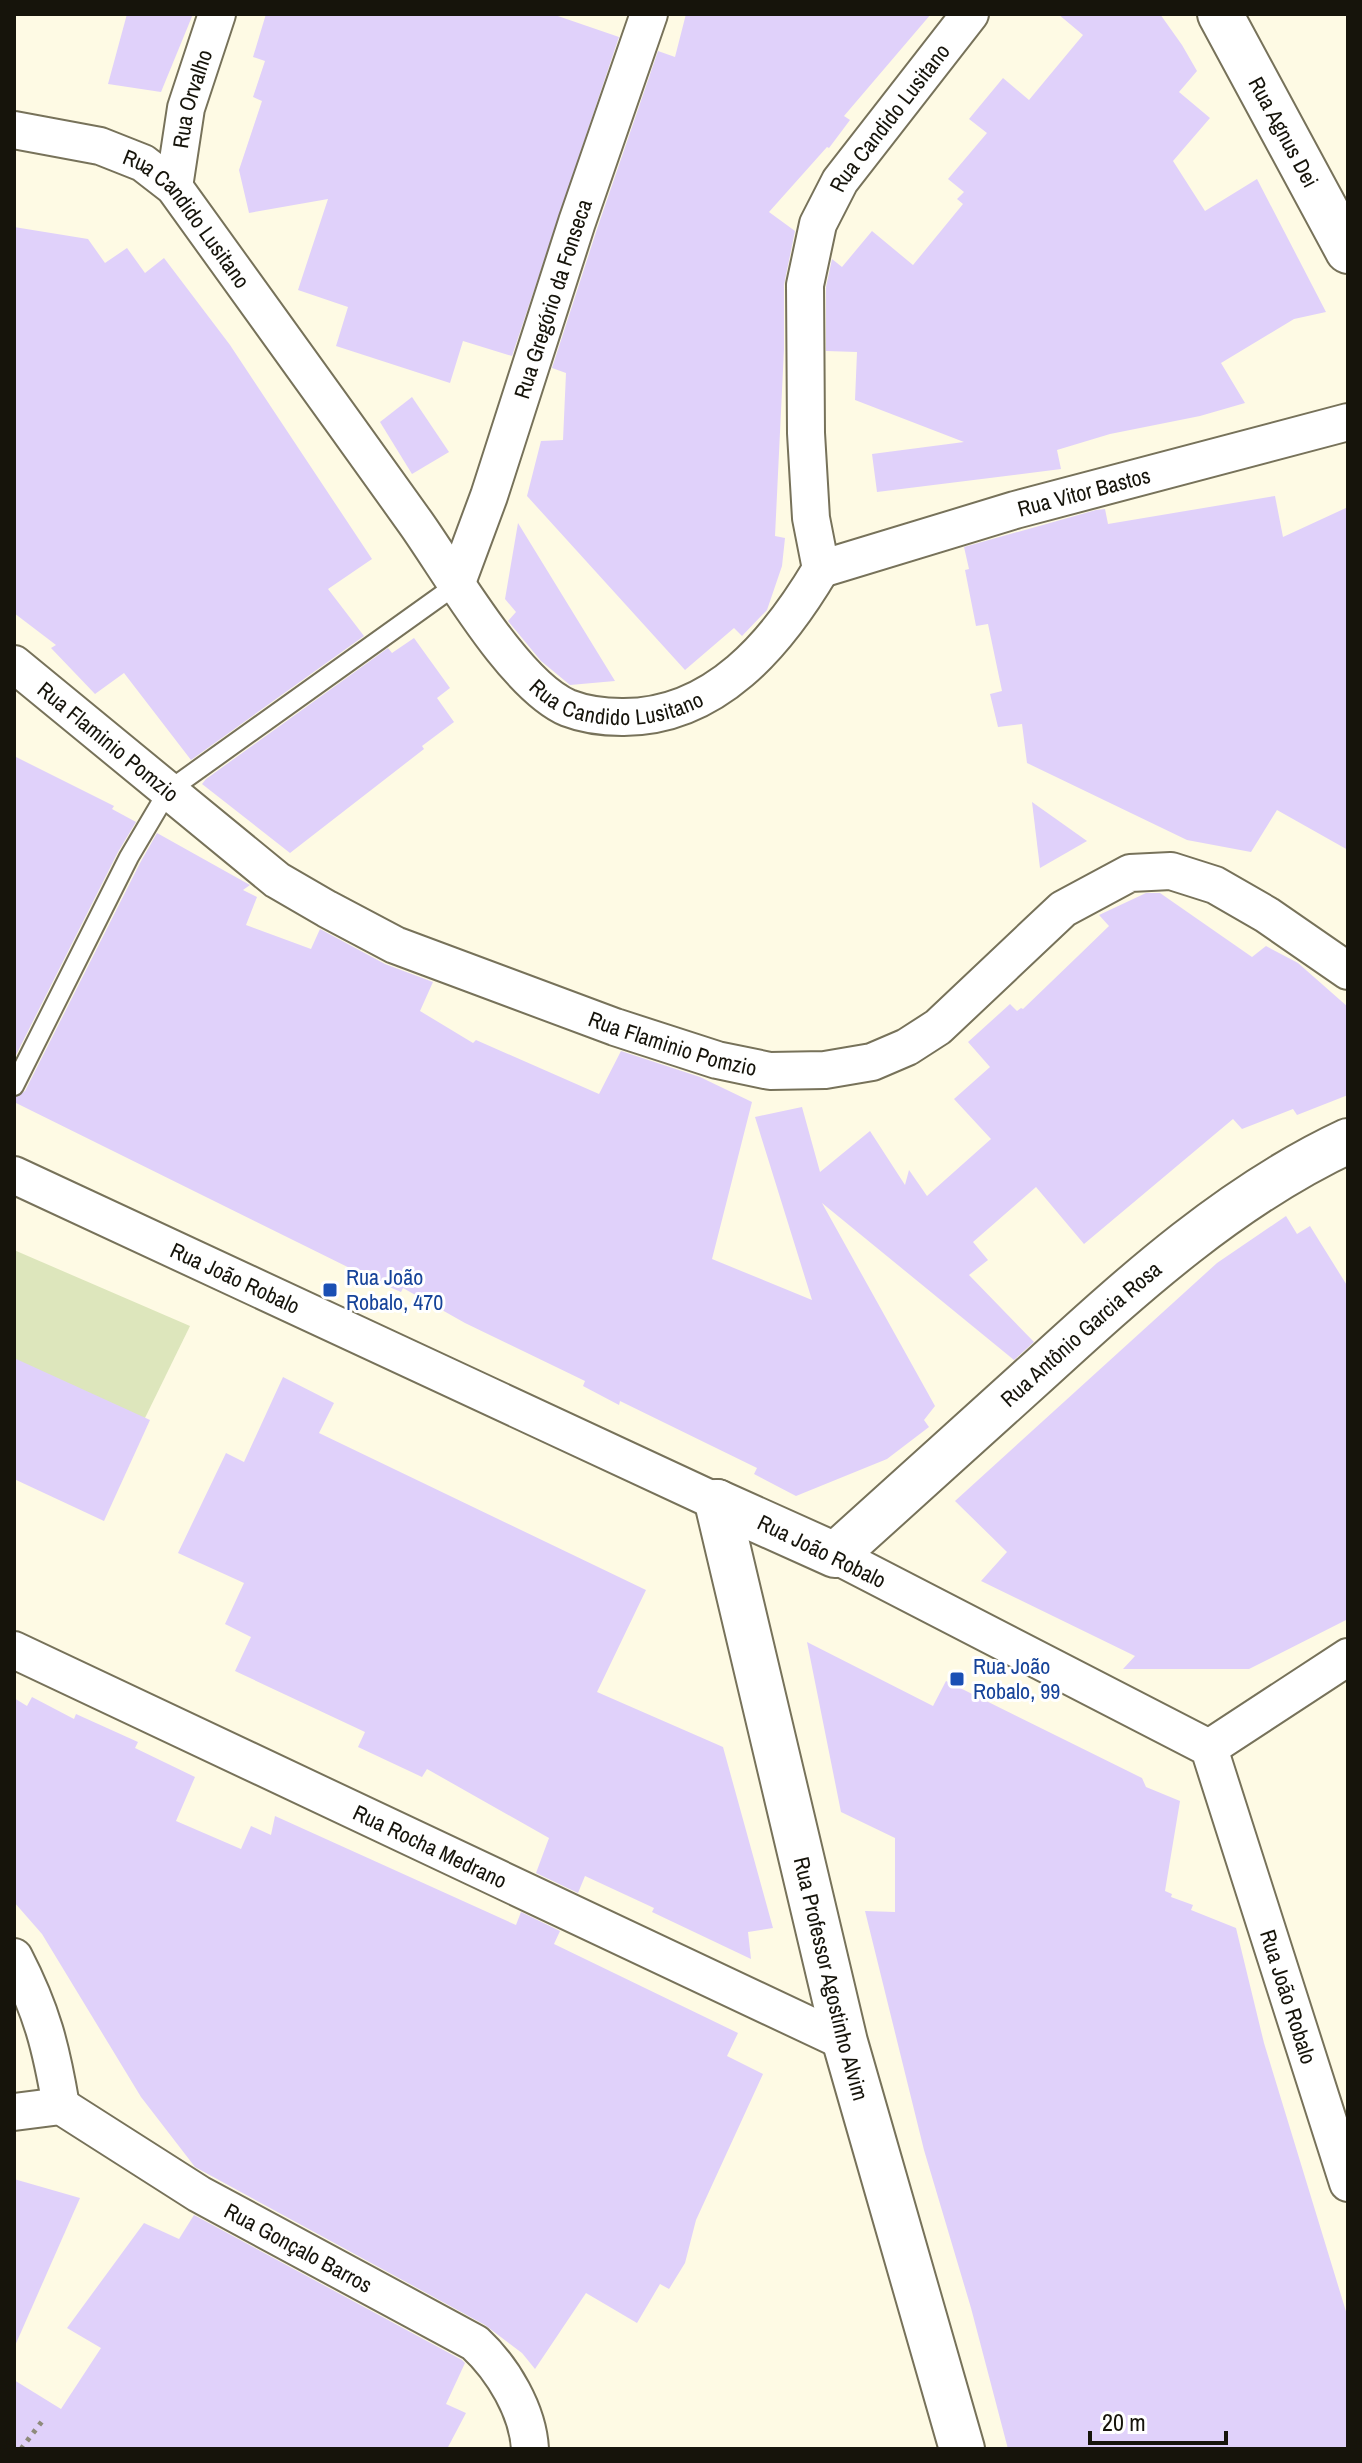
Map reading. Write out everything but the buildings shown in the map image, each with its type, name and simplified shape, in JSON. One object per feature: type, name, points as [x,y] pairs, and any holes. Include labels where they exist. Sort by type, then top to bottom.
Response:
[{"type":"street","name":"Rua Orvalho","points":[[174,187],[186,108],[217,14]]},
{"type":"street","name":"Rua Gregório da Fonseca","points":[[456,585],[489,496],[577,222],[649,14]]},
{"type":"street","name":"Rua Candido Lusitano","points":[[14,130],[100,146],[143,163],[174,187],[418,526],[456,585],[512,658],[535,684],[566,707],[595,716],[640,717],[676,710],[713,694],[757,655],[787,620],[821,569],[811,518],[805,373],[805,285],[818,224],[840,181],[970,14]]},
{"type":"street","name":"Rua Agnus Dei","points":[[1230,16],[1348,251]]},
{"type":"street","name":"Rua Vitor Bastos","points":[[821,569],[1015,510],[1348,422]]},
{"type":"street","name":"Rua Flaminio Pomzio","points":[[14,664],[277,880],[395,945],[615,1027],[717,1060],[770,1071],[825,1070],[872,1062],[907,1047],[938,1027],[1063,909],[1130,873],[1171,871],[1215,885],[1267,915],[1348,971]]},
{"type":"street","name":"Rua Antônio Garcia Rosa","points":[[835,1555],[1119,1297],[1212,1223],[1276,1179],[1348,1141]]},
{"type":"street","name":"Rua João Robalo","points":[[14,1175],[835,1555],[1209,1748],[1348,2183]]},
{"type":"street","name":"Rua Professor Agostinho Alvim","points":[[717,1502],[845,2042],[962,2449]]},
{"type":"street","name":"Rua Rocha Medrano","points":[[14,1650],[845,2042]]},
{"type":"street","points":[[1209,1748],[1348,1657]]},
{"type":"street","points":[[14,1957],[34,1995],[49,2040],[61,2106],[14,2112]]},
{"type":"street","name":"Rua Gonçalo Barros","points":[[61,2106],[199,2194],[475,2343],[489,2356],[520,2409],[530,2449]]},
{"type":"lane","points":[[14,1086],[129,857],[168,791],[456,585]]},
{"type":"path","points":[[21,2449],[43,2420]]},
{"type":"green space","points":[[14,1250],[190,1326],[143,1422],[14,1364]]},
{"type":"place","name":"Rua João Robalo, 470","points":[[330,1290]]},
{"type":"place","name":"Rua João Robalo, 99","points":[[957,1679]]}]
